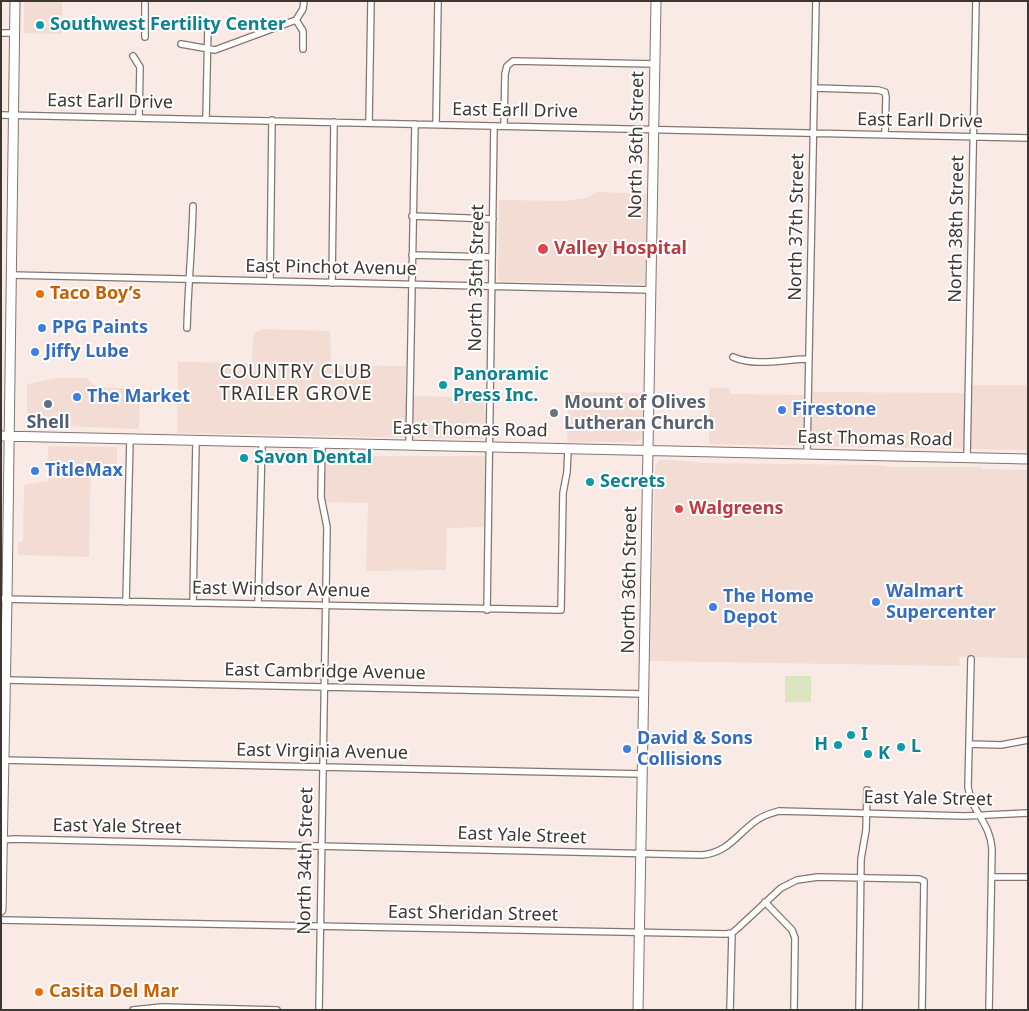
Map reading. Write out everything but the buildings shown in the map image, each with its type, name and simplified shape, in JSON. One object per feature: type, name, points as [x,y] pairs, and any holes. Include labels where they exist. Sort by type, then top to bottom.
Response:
[{"type":"main road","points":[[1,910],[5,680],[5,436],[11,275],[15,1]]},
{"type":"main road","name":"North 36th Street","points":[[638,1010],[656,1]]},
{"type":"main road","name":"East Thomas Road","points":[[5,436],[1028,459]]},
{"type":"street","points":[[145,1],[145,37]]},
{"type":"street","points":[[181,44],[215,50],[296,20],[303,9],[304,1]]},
{"type":"street","points":[[369,123],[371,1]]},
{"type":"street","points":[[436,124],[438,1]]},
{"type":"street","name":"North 37th Street","points":[[807,454],[816,1]]},
{"type":"street","name":"North 38th Street","points":[[967,458],[976,1]]},
{"type":"street","points":[[296,20],[303,31],[303,48]]},
{"type":"street","points":[[206,119],[208,25]]},
{"type":"street","points":[[1,33],[14,33]]},
{"type":"street","points":[[134,56],[140,67],[140,117]]},
{"type":"street","points":[[504,126],[505,74],[508,64],[513,61],[655,64]]},
{"type":"street","points":[[815,88],[878,90],[884,92],[886,97],[885,135]]},
{"type":"street","name":"East Earll Drive","points":[[1,115],[1028,138]]},
{"type":"street","points":[[270,281],[272,120]]},
{"type":"street","points":[[332,283],[334,122]]},
{"type":"street","points":[[409,445],[415,124]]},
{"type":"street","name":"North 35th Street","points":[[487,610],[494,126]]},
{"type":"street","points":[[187,328],[193,206]]},
{"type":"street","points":[[412,216],[493,218]]},
{"type":"street","points":[[412,255],[492,257]]},
{"type":"street","name":"East Pinchot Avenue","points":[[11,275],[651,290]]},
{"type":"street","points":[[733,357],[743,360],[785,362],[809,359]]},
{"type":"street","points":[[126,602],[130,439]]},
{"type":"street","points":[[193,603],[196,441]]},
{"type":"street","points":[[258,604],[262,442]]},
{"type":"street","name":"North 34th Street","points":[[319,1010],[328,522],[321,497],[322,443]]},
{"type":"street","name":"East Windsor Avenue","points":[[4,599],[561,610],[563,493],[567,472],[568,449]]},
{"type":"street","points":[[971,659],[968,787],[972,805],[986,824],[992,841],[989,1010]]},
{"type":"street","name":"East Cambridge Avenue","points":[[5,680],[644,694]]},
{"type":"street","points":[[969,744],[1001,745],[1028,740]]},
{"type":"street","name":"East Virginia Avenue","points":[[3,760],[642,774]]},
{"type":"street","points":[[859,1010],[860,859],[866,830],[867,790]]},
{"type":"street","name":"East Yale Street","points":[[2,840],[711,854],[726,848],[763,816],[779,811],[979,815],[1028,813]]},
{"type":"street","points":[[730,1010],[732,933],[780,888],[797,880],[818,877],[919,879],[924,881],[922,1010]]},
{"type":"street","points":[[992,877],[1028,877]]},
{"type":"street","points":[[765,902],[792,930],[794,938],[794,1010]]},
{"type":"street","name":"East Sheridan Street","points":[[1,920],[78,920],[640,933],[732,933]]},
{"type":"street","points":[[133,1010],[162,1007],[277,1010]]},
{"type":"shaded area","points":[[24,1],[62,1],[62,34],[24,33]]},
{"type":"shaded area","points":[[597,192],[647,194],[645,284],[500,281],[498,276],[499,200],[566,201],[586,198]]},
{"type":"shaded area","points":[[264,329],[330,331],[331,365],[406,366],[405,396],[460,397],[460,394],[484,396],[485,436],[483,439],[177,433],[178,362],[252,363],[253,337],[255,332]]},
{"type":"shaded area","points":[[57,378],[86,378],[96,387],[140,389],[139,429],[31,425],[27,420],[27,384]]},
{"type":"shaded area","points":[[972,385],[1028,385],[1028,450],[709,444],[709,388],[729,388],[730,394],[805,395],[813,392],[972,393]]},
{"type":"shaded area","points":[[569,392],[645,393],[643,438],[636,442],[567,442]]},
{"type":"shaded area","points":[[48,446],[117,447],[117,464],[91,464],[89,557],[18,555],[18,542],[23,541],[24,485],[48,481]]},
{"type":"shaded area","points":[[317,456],[485,456],[485,527],[447,528],[446,570],[366,571],[368,503],[317,502]]},
{"type":"shaded area","points":[[660,460],[702,463],[981,467],[982,469],[1028,470],[1028,658],[960,657],[959,666],[650,661],[655,468]]},
{"type":"green space","points":[[785,676],[811,676],[811,702],[785,702]]},
{"type":"place","name":"Southwest Fertility Center","points":[[40,25]]},
{"type":"place","name":"Valley Hospital","points":[[543,249]]},
{"type":"place","name":"Taco Boy’s","points":[[40,294]]},
{"type":"place","name":"PPG Paints","points":[[42,328]]},
{"type":"place","name":"Jiffy Lube","points":[[35,352]]},
{"type":"place","name":"Panoramic Press Inc.","points":[[443,385]]},
{"type":"place","name":"The Market","points":[[77,397]]},
{"type":"place","name":"Shell","points":[[48,404]]},
{"type":"place","name":"Firestone","points":[[782,410]]},
{"type":"place","name":"Mount of Olives Lutheran Church","points":[[554,413]]},
{"type":"place","name":"Savon Dental","points":[[244,458]]},
{"type":"place","name":"TitleMax","points":[[35,471]]},
{"type":"place","name":"Secrets","points":[[590,482]]},
{"type":"place","name":"Walgreens","points":[[679,509]]},
{"type":"place","name":"Walmart Supercenter","points":[[876,602]]},
{"type":"place","name":"The Home Depot","points":[[713,607]]},
{"type":"place","name":"I","points":[[851,735]]},
{"type":"place","name":"H","points":[[838,745]]},
{"type":"place","name":"L","points":[[901,747]]},
{"type":"place","name":"David & Sons Collisions","points":[[627,749]]},
{"type":"place","name":"K","points":[[868,754]]},
{"type":"place","name":"Casita Del Mar","points":[[39,992]]},
{"type":"district","name":"COUNTRY CLUB TRAILER GROVE","points":[[296,384]]}]
